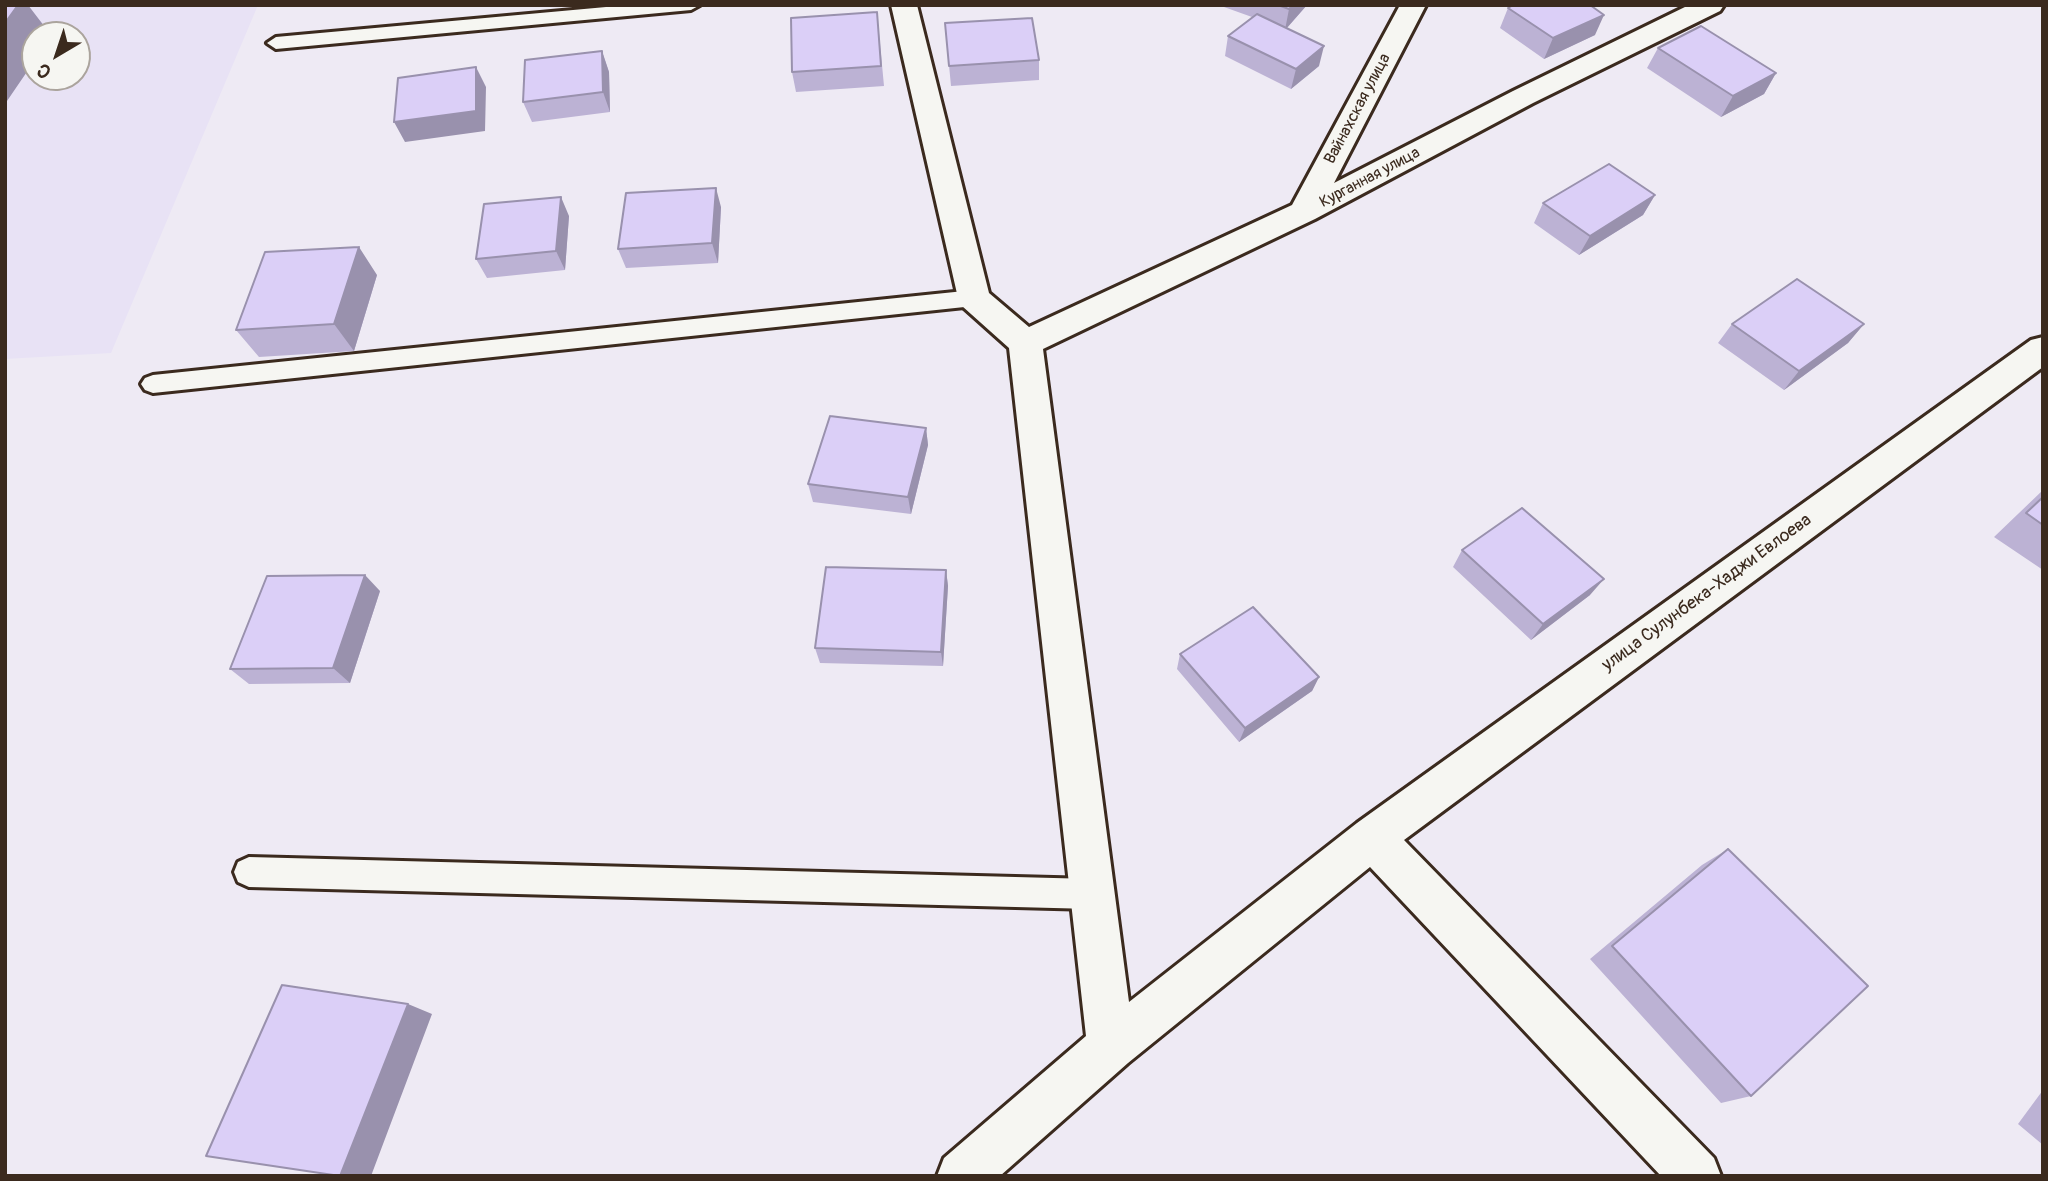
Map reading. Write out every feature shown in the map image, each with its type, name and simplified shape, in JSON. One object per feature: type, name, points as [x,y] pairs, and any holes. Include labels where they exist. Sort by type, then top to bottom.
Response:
[{"type":"street","points":[[904,5],[974,298],[1025,343],[1111,1046]]},
{"type":"street","name":"Вайнахская улица","points":[[1304,212],[1413,5]]},
{"type":"street","name":"Курганная улица","points":[[1025,343],[1304,212],[1523,97],[1711,5]]},
{"type":"street","name":"улица Сулунбека-Хаджи Евлоева","points":[[962,1176],[1111,1046],[1372,838],[2043,349]]},
{"type":"street","points":[[1372,838],[1696,1176]]},
{"type":"lane","points":[[276,43],[691,5]]},
{"type":"lane","points":[[153,384],[974,298]]},
{"type":"lane","points":[[249,872],[1092,894]]},
{"type":"shaded area","points":[[5,5],[258,5],[111,353],[5,359]]},
{"type":"building","points":[[5,5],[18,5],[5,23]]},
{"type":"building","points":[[1513,5],[1590,5],[1604,15],[1553,38],[1508,8]]},
{"type":"building","points":[[877,12],[881,66],[792,72],[791,18]]},
{"type":"building","points":[[1257,14],[1324,46],[1296,69],[1228,36]]},
{"type":"building","points":[[1032,18],[1039,60],[949,66],[945,23]]},
{"type":"building","points":[[1701,26],[1776,73],[1733,96],[1658,48]]},
{"type":"building","points":[[602,51],[603,92],[523,102],[525,60]]},
{"type":"building","points":[[476,67],[476,111],[394,122],[398,78]]},
{"type":"building","points":[[1609,164],[1655,195],[1590,236],[1543,203]]},
{"type":"building","points":[[716,188],[712,243],[618,249],[626,193]]},
{"type":"building","points":[[561,197],[556,251],[476,259],[484,204]]},
{"type":"building","points":[[359,247],[334,324],[236,330],[265,252]]},
{"type":"building","points":[[1797,279],[1864,324],[1799,371],[1732,324]]},
{"type":"building","points":[[830,416],[926,428],[908,497],[808,484]]},
{"type":"building","points":[[2043,497],[2043,525],[2026,513]]},
{"type":"building","points":[[1522,508],[1604,579],[1543,624],[1462,550]]},
{"type":"building","points":[[826,567],[946,570],[941,652],[815,648]]},
{"type":"building","points":[[365,575],[333,668],[230,669],[267,576]]},
{"type":"building","points":[[1253,607],[1319,677],[1245,728],[1180,654]]},
{"type":"building","points":[[1728,849],[1868,986],[1751,1096],[1612,946]]},
{"type":"building","points":[[282,985],[408,1004],[340,1176],[206,1156]]}]
